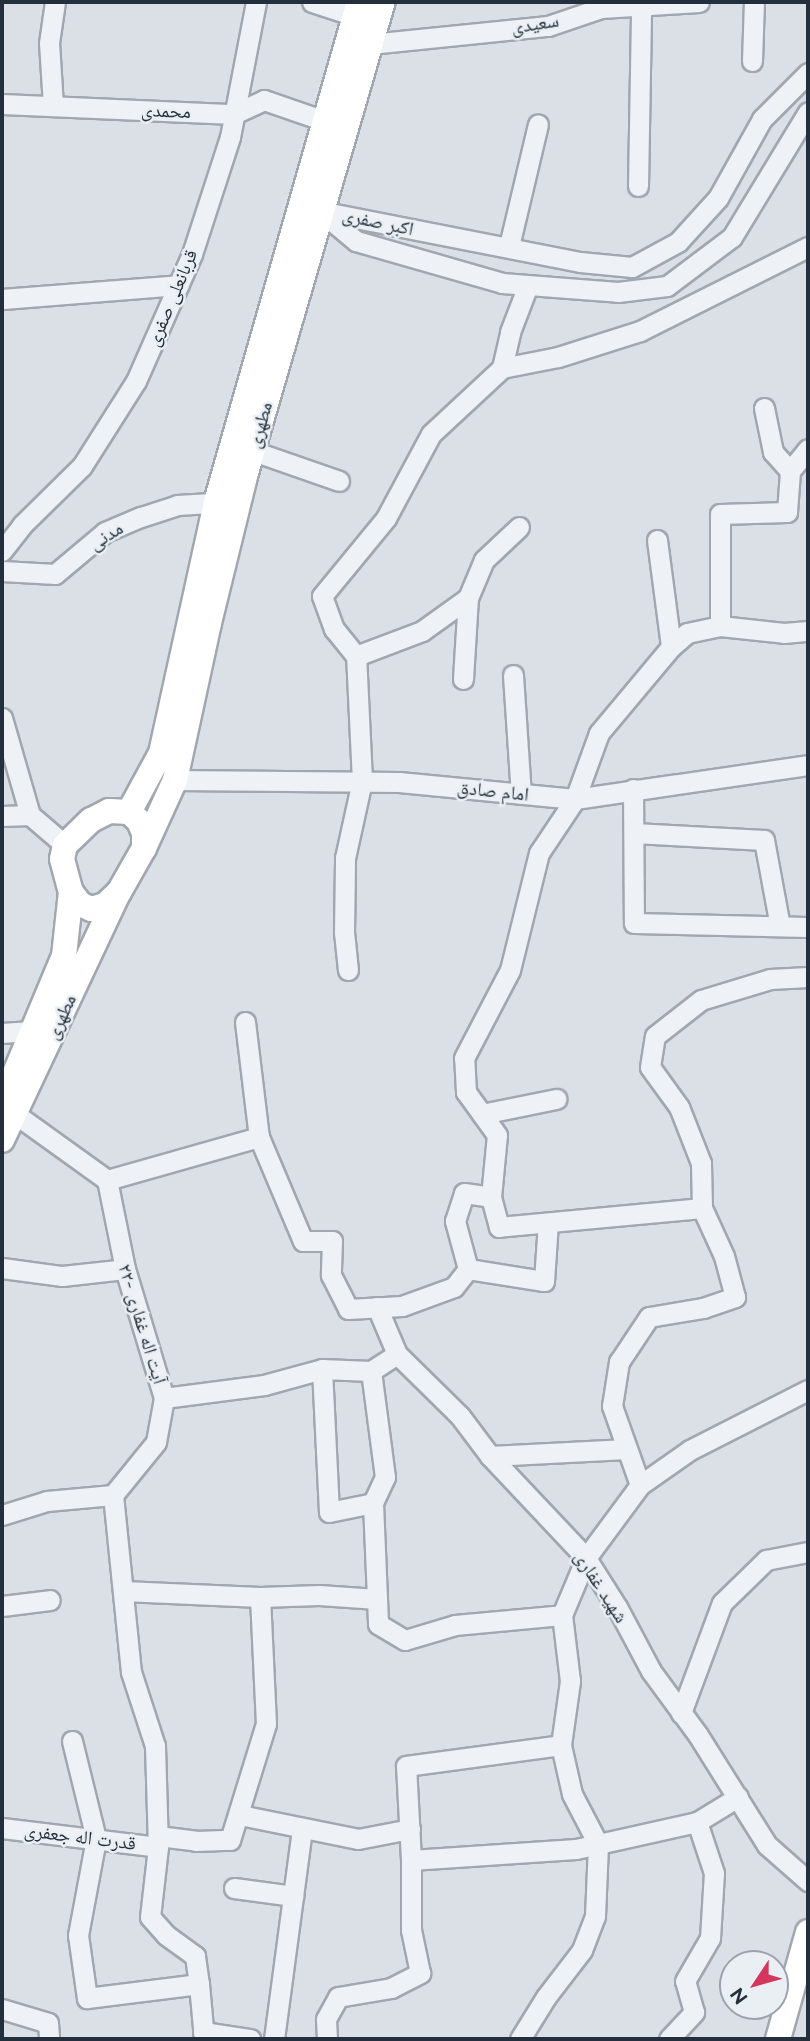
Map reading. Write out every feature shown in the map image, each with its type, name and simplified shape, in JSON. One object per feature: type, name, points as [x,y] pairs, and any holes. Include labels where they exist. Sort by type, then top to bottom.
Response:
[{"type":"main road","name":"مطهری","points":[[144,848],[175,780],[227,502],[253,451],[310,208],[325,121],[372,13]]},
{"type":"main road","name":"مطهری","points":[[129,813],[161,753],[227,502],[310,208],[372,13]]},
{"type":"main road","points":[[151,772],[157,784],[163,786],[175,780]]},
{"type":"main road","points":[[109,811],[129,813],[139,821],[144,833],[144,848],[119,892],[105,905],[91,909],[80,904],[71,892],[62,859],[65,845],[91,820],[109,811]]},
{"type":"main road","name":"مطهری","points":[[2,1140],[8,1109],[32,1031],[64,956],[71,892]]},
{"type":"main road","name":"مطهری","points":[[8,1109],[119,892]]},
{"type":"main road","points":[[778,2039],[808,1932]]},
{"type":"street","points":[[53,106],[49,43],[55,2]]},
{"type":"street","name":"قربانعلی صفری","points":[[2,551],[22,525],[82,466],[136,381],[192,254],[230,136],[256,2]]},
{"type":"street","points":[[312,2],[372,13]]},
{"type":"street","name":"سعیدی","points":[[372,13],[548,26],[601,8],[699,2]]},
{"type":"street","points":[[752,61],[754,2]]},
{"type":"street","points":[[638,186],[641,6]]},
{"type":"street","name":"اکبر صفری","points":[[310,208],[580,262],[632,267],[678,242],[718,198],[762,119],[808,73]]},
{"type":"street","name":"محمدی","points":[[2,104],[234,114],[264,100],[325,121]]},
{"type":"street","name":"اکبر صفری","points":[[310,208],[356,241],[502,283],[618,292],[667,286],[732,237],[808,112]]},
{"type":"street","points":[[509,246],[538,124]]},
{"type":"street","points":[[348,970],[344,933],[345,859],[362,781],[356,656],[334,629],[323,596],[386,518],[431,434],[502,368],[558,357],[640,331],[808,247]]},
{"type":"street","points":[[2,299],[178,285]]},
{"type":"street","points":[[502,368],[510,332],[528,285]]},
{"type":"street","points":[[764,408],[773,452],[790,471]]},
{"type":"street","points":[[720,626],[720,514],[788,512],[790,471],[808,449]]},
{"type":"street","points":[[253,451],[339,481]]},
{"type":"street","name":"مدنی","points":[[2,571],[55,574],[105,532],[177,505],[227,502]]},
{"type":"street","points":[[463,679],[468,598],[484,560],[519,527]]},
{"type":"street","points":[[657,541],[671,647]]},
{"type":"street","points":[[356,656],[422,631],[468,598]]},
{"type":"street","points":[[702,1209],[499,1227],[492,1197],[497,1135],[466,1092],[464,1058],[510,970],[539,853],[575,799],[599,733],[671,647],[687,633],[720,626],[784,633],[808,631]]},
{"type":"street","points":[[513,675],[521,794]]},
{"type":"street","points":[[2,718],[30,815],[65,845]]},
{"type":"street","name":"امام صادق","points":[[175,780],[399,782],[575,799],[808,765]]},
{"type":"street","points":[[633,789],[634,923],[808,927]]},
{"type":"street","points":[[2,816],[30,815]]},
{"type":"street","points":[[634,833],[764,840],[780,926]]},
{"type":"street","points":[[640,1485],[612,1406],[619,1363],[649,1317],[703,1308],[735,1297],[724,1256],[702,1209],[701,1163],[679,1107],[650,1067],[655,1035],[701,1000],[770,979],[808,977]]},
{"type":"street","points":[[245,1022],[259,1137],[303,1241],[332,1241],[331,1275],[348,1309],[402,1306],[454,1287],[468,1269]]},
{"type":"street","points":[[2,1032],[32,1031]]},
{"type":"street","points":[[482,1114],[556,1099]]},
{"type":"street","points":[[8,1109],[107,1180],[259,1137]]},
{"type":"street","name":"۲۲- آیت اله غفاری","points":[[107,1180],[125,1269],[164,1398],[156,1442],[113,1495]]},
{"type":"street","points":[[468,1269],[455,1221],[464,1193],[492,1197]]},
{"type":"street","points":[[468,1269],[544,1281],[548,1223]]},
{"type":"street","points":[[2,1268],[62,1276],[125,1269]]},
{"type":"street","name":"شهید غفاری","points":[[377,1307],[397,1354],[460,1416],[490,1456],[586,1558],[617,1607],[651,1671],[738,1797],[767,1845],[808,1881]]},
{"type":"street","points":[[164,1398],[264,1385],[322,1368],[371,1371],[397,1354]]},
{"type":"street","points":[[322,1368],[329,1512],[373,1503]]},
{"type":"street","points":[[371,1371],[386,1477],[373,1503],[379,1624],[405,1640],[455,1625],[562,1615]]},
{"type":"street","points":[[520,2039],[546,1997],[582,1950],[595,1916],[598,1844],[572,1794],[561,1745],[570,1682],[562,1615],[586,1558],[640,1485],[690,1450],[808,1390]]},
{"type":"street","points":[[490,1456],[627,1449]]},
{"type":"street","points":[[2,1515],[47,1501],[113,1495],[131,1672],[155,1746],[158,1842],[150,1917],[166,1935],[195,1956],[203,2036],[250,2039]]},
{"type":"street","points":[[681,1713],[722,1603],[766,1560],[808,1552]]},
{"type":"street","points":[[123,1591],[260,1597],[319,1595],[377,1599]]},
{"type":"street","points":[[260,1597],[266,1724],[246,1781],[240,1815],[358,1839],[410,1829]]},
{"type":"street","points":[[2,1606],[50,1600]]},
{"type":"street","points":[[72,1741],[96,1839],[78,1935],[88,1998],[199,1984]]},
{"type":"street","points":[[327,2039],[326,2019],[338,1997],[391,1988],[420,1973],[411,1930],[411,1860],[406,1766],[561,1745]]},
{"type":"street","points":[[411,1860],[576,1849],[697,1822],[738,1797]]},
{"type":"street","name":"قدرت اله جعفری","points":[[2,1828],[96,1839],[158,1842],[230,1840],[240,1815]]},
{"type":"street","points":[[669,2039],[694,2012],[685,1981],[710,1938],[713,1873],[697,1822]]},
{"type":"street","points":[[274,2039],[302,1829]]},
{"type":"street","points":[[234,1888],[293,1896]]},
{"type":"street","points":[[2,2009],[48,2023],[49,2039]]}]
